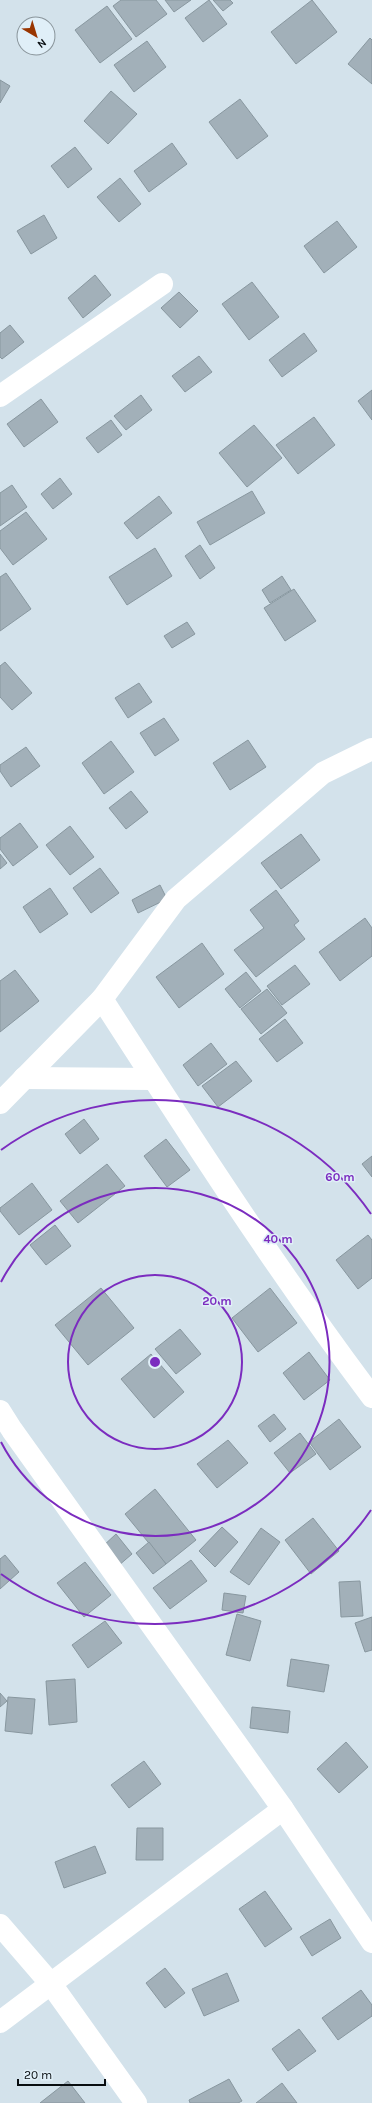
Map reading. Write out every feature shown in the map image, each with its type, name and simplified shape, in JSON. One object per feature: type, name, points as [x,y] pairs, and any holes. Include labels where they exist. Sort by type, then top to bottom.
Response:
[{"type":"street","points":[[0,396],[162,284]]},
{"type":"street","points":[[0,1103],[102,999],[176,899],[322,773],[372,749]]},
{"type":"street","points":[[102,999],[324,1333],[372,1397]]},
{"type":"street","points":[[24,1078],[154,1079]]},
{"type":"street","points":[[0,1411],[12,1430],[283,1809],[372,1942]]},
{"type":"street","points":[[0,2022],[283,1809]]},
{"type":"street","points":[[0,1926],[51,1984],[136,2103]]},
{"type":"building","points":[[121,0],[156,0],[167,14],[136,37],[113,6]]},
{"type":"building","points":[[165,0],[191,0],[174,12]]},
{"type":"building","points":[[209,0],[227,24],[203,42],[185,18]]},
{"type":"building","points":[[213,0],[230,0],[233,3],[223,11]]},
{"type":"building","points":[[312,0],[337,32],[296,64],[271,32]]},
{"type":"building","points":[[107,6],[132,39],[100,63],[75,30]]},
{"type":"building","points":[[370,38],[372,40],[372,84],[348,64]]},
{"type":"building","points":[[147,41],[166,67],[134,92],[114,65]]},
{"type":"building","points":[[0,80],[10,86],[0,103]]},
{"type":"building","points":[[111,91],[137,114],[108,144],[84,121]]},
{"type":"building","points":[[240,99],[268,136],[237,159],[209,122]]},
{"type":"building","points":[[172,143],[187,164],[149,192],[134,171]]},
{"type":"building","points":[[75,147],[92,169],[68,188],[51,166]]},
{"type":"building","points":[[120,178],[141,204],[119,222],[97,197]]},
{"type":"building","points":[[44,215],[57,238],[31,254],[17,231]]},
{"type":"building","points":[[337,221],[357,247],[324,273],[304,246]]},
{"type":"building","points":[[95,275],[111,295],[83,318],[68,298]]},
{"type":"building","points":[[252,282],[279,317],[249,340],[222,304]]},
{"type":"building","points":[[179,292],[198,311],[180,328],[161,308]]},
{"type":"building","points":[[10,325],[24,342],[2,359],[0,357],[0,333]]},
{"type":"building","points":[[304,333],[317,351],[282,377],[269,360]]},
{"type":"building","points":[[199,356],[212,372],[185,392],[172,376]]},
{"type":"building","points":[[372,390],[372,420],[358,401]]},
{"type":"building","points":[[141,395],[152,410],[126,430],[114,416]]},
{"type":"building","points":[[41,399],[58,422],[24,447],[7,424]]},
{"type":"building","points":[[314,417],[335,445],[298,474],[276,445]]},
{"type":"building","points":[[111,420],[122,435],[98,453],[86,438]]},
{"type":"building","points":[[254,425],[282,458],[247,487],[219,453]]},
{"type":"building","points":[[60,478],[72,494],[53,509],[41,494]]},
{"type":"building","points":[[12,485],[27,507],[0,526],[0,493]]},
{"type":"building","points":[[252,491],[265,513],[210,545],[197,522]]},
{"type":"building","points":[[159,496],[172,513],[137,539],[124,523]]},
{"type":"building","points":[[26,512],[47,539],[13,565],[0,548],[0,531]]},
{"type":"building","points":[[200,545],[215,568],[200,579],[185,556]]},
{"type":"building","points":[[155,548],[172,576],[127,605],[109,577]]},
{"type":"building","points":[[6,573],[31,609],[0,631],[0,577]]},
{"type":"building","points":[[282,576],[291,590],[270,603],[262,590]]},
{"type":"building","points":[[294,589],[316,621],[285,641],[264,608]]},
{"type":"building","points":[[187,622],[195,634],[172,648],[164,636]]},
{"type":"building","points":[[5,662],[32,693],[12,710],[0,697],[0,666]]},
{"type":"building","points":[[139,683],[152,702],[128,718],[115,698]]},
{"type":"building","points":[[164,718],[179,740],[155,756],[140,733]]},
{"type":"building","points":[[248,740],[266,767],[230,790],[213,763]]},
{"type":"building","points":[[111,741],[134,772],[104,794],[82,763]]},
{"type":"building","points":[[26,747],[40,766],[11,787],[0,771],[0,765]]},
{"type":"building","points":[[131,791],[148,812],[126,829],[109,808]]},
{"type":"building","points":[[20,823],[38,847],[13,866],[0,849],[0,838]]},
{"type":"building","points":[[70,826],[94,857],[70,875],[46,845]]},
{"type":"building","points":[[301,834],[320,860],[281,889],[261,863]]},
{"type":"building","points":[[0,854],[7,863],[0,869]]},
{"type":"building","points":[[100,868],[119,893],[91,913],[73,888]]},
{"type":"building","points":[[160,885],[167,899],[138,913],[132,900]]},
{"type":"building","points":[[50,888],[68,914],[40,933],[23,907]]},
{"type":"building","points":[[276,890],[299,921],[294,925],[305,939],[256,977],[234,950],[264,928],[250,910]]},
{"type":"building","points":[[365,918],[372,928],[372,956],[340,981],[319,952]]},
{"type":"building","points":[[202,943],[224,974],[179,1008],[156,977]]},
{"type":"building","points":[[295,965],[310,984],[282,1005],[267,986]]},
{"type":"building","points":[[15,970],[39,1001],[0,1032],[0,981]]},
{"type":"building","points":[[246,972],[261,991],[240,1008],[225,989]]},
{"type":"building","points":[[267,989],[287,1013],[261,1034],[241,1009]]},
{"type":"building","points":[[285,1019],[303,1043],[277,1062],[259,1039]]},
{"type":"building","points":[[211,1043],[227,1064],[198,1086],[183,1065]]},
{"type":"building","points":[[236,1061],[252,1081],[218,1107],[202,1086]]},
{"type":"building","points":[[84,1119],[99,1139],[80,1154],[65,1134]]},
{"type":"building","points":[[166,1139],[190,1170],[167,1187],[144,1156]]},
{"type":"building","points":[[372,1156],[372,1177],[362,1164]]},
{"type":"building","points":[[107,1164],[125,1186],[78,1223],[60,1201]]},
{"type":"building","points":[[32,1183],[52,1210],[19,1235],[0,1211],[0,1208]]},
{"type":"building","points":[[55,1225],[71,1246],[46,1265],[30,1245]]},
{"type":"building","points":[[368,1235],[372,1240],[372,1278],[358,1289],[336,1260]]},
{"type":"building","points":[[101,1288],[134,1328],[88,1365],[55,1325]]},
{"type":"building","points":[[270,1288],[297,1323],[258,1352],[232,1318]]},
{"type":"building","points":[[180,1329],[201,1354],[176,1374],[155,1349]]},
{"type":"building","points":[[309,1352],[330,1380],[304,1400],[283,1373]]},
{"type":"building","points":[[151,1354],[184,1392],[154,1418],[121,1379]]},
{"type":"building","points":[[274,1414],[286,1429],[270,1442],[258,1426]]},
{"type":"building","points":[[339,1419],[361,1447],[330,1470],[309,1442]]},
{"type":"building","points":[[300,1433],[316,1454],[290,1473],[274,1453]]},
{"type":"building","points":[[228,1440],[248,1463],[217,1488],[197,1464]]},
{"type":"building","points":[[155,1489],[196,1540],[166,1564],[125,1514]]},
{"type":"building","points":[[313,1518],[339,1551],[311,1574],[285,1540]]},
{"type":"building","points":[[222,1527],[238,1542],[215,1567],[199,1551]]},
{"type":"building","points":[[261,1528],[280,1542],[249,1585],[230,1572]]},
{"type":"building","points":[[116,1534],[132,1554],[118,1566],[102,1547]]},
{"type":"building","points":[[149,1542],[166,1564],[153,1574],[136,1553]]},
{"type":"building","points":[[5,1555],[19,1572],[0,1589],[0,1559]]},
{"type":"building","points":[[191,1560],[207,1581],[170,1609],[153,1588]]},
{"type":"building","points":[[85,1562],[111,1595],[84,1617],[57,1583]]},
{"type":"building","points":[[360,1581],[363,1616],[341,1617],[339,1582]]},
{"type":"building","points":[[224,1593],[246,1596],[243,1613],[222,1610]]},
{"type":"building","points":[[237,1614],[261,1621],[250,1661],[226,1655]]},
{"type":"building","points":[[372,1617],[372,1650],[365,1652],[355,1623]]},
{"type":"building","points":[[105,1621],[122,1643],[88,1668],[72,1645]]},
{"type":"building","points":[[291,1659],[329,1665],[324,1692],[287,1686]]},
{"type":"building","points":[[75,1679],[77,1722],[49,1725],[46,1681]]},
{"type":"building","points":[[0,1693],[7,1701],[0,1707]]},
{"type":"building","points":[[8,1697],[35,1699],[32,1734],[5,1731]]},
{"type":"building","points":[[252,1707],[290,1711],[288,1733],[250,1728]]},
{"type":"building","points":[[346,1742],[368,1767],[339,1793],[317,1769]]},
{"type":"building","points":[[144,1761],[161,1784],[129,1808],[111,1785]]},
{"type":"building","points":[[137,1828],[163,1828],[163,1860],[136,1860]]},
{"type":"building","points":[[95,1846],[106,1873],[64,1888],[55,1862]]},
{"type":"building","points":[[265,1891],[292,1929],[265,1947],[239,1909]]},
{"type":"building","points":[[330,1919],[341,1938],[312,1956],[300,1937]]},
{"type":"building","points":[[165,1968],[185,1993],[165,2008],[146,1983]]},
{"type":"building","points":[[227,1973],[239,2001],[204,2016],[192,1989]]},
{"type":"building","points":[[361,1990],[372,2005],[372,2016],[338,2040],[322,2018]]},
{"type":"building","points":[[299,2029],[316,2051],[288,2071],[272,2049]]},
{"type":"building","points":[[229,2079],[242,2101],[238,2103],[190,2103],[189,2100]]},
{"type":"building","points":[[68,2081],[85,2103],[40,2103]]},
{"type":"building","points":[[282,2083],[297,2103],[256,2103]]}]
